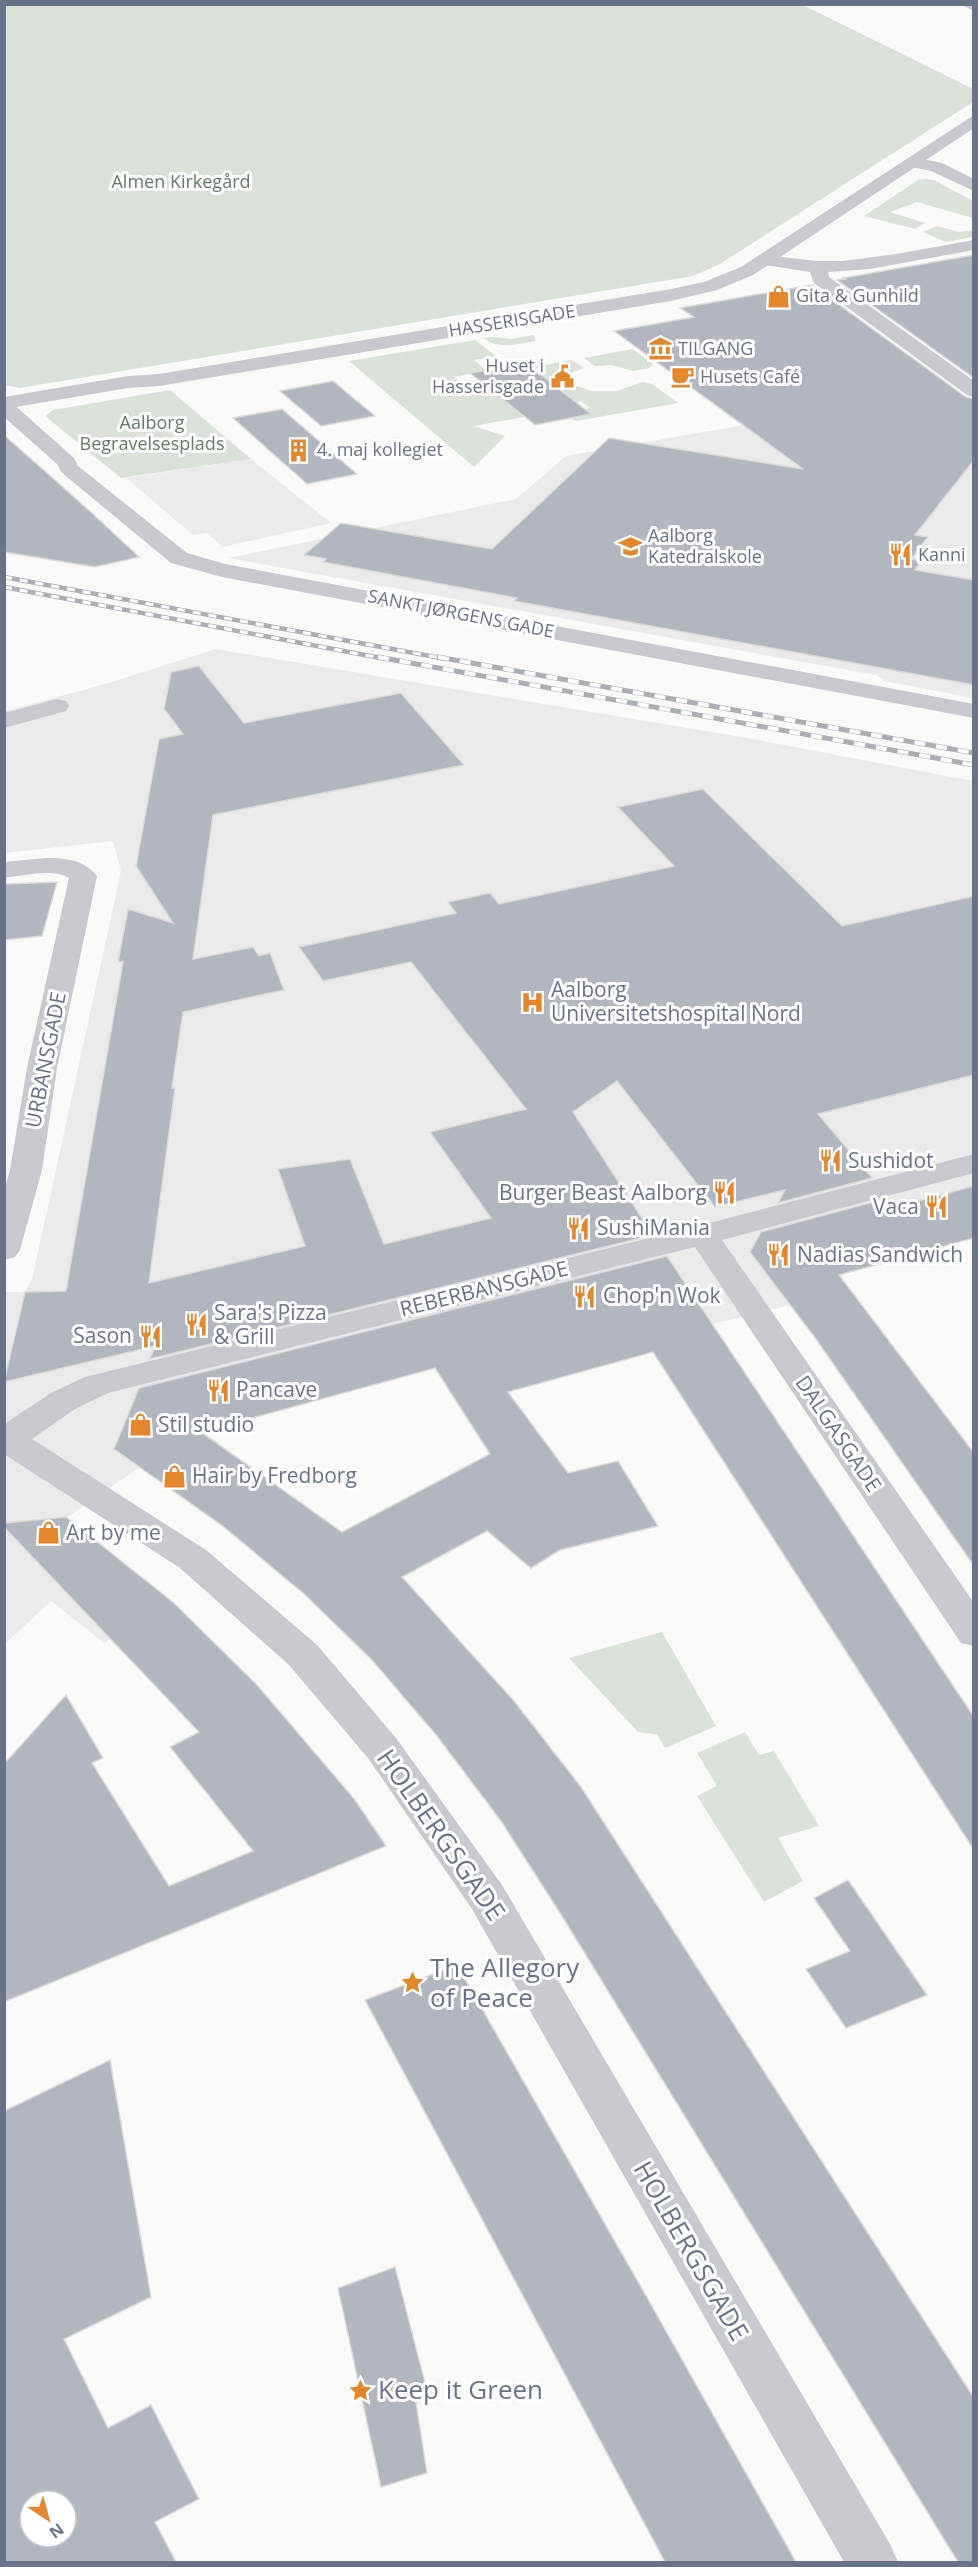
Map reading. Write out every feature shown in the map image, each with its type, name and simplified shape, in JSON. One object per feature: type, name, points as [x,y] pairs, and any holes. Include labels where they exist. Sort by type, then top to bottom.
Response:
[{"type":"street","points":[[967,4],[974,7]]},
{"type":"street","name":"HASSERISGADE","points":[[4,404],[692,291],[730,279],[765,260],[974,120]]},
{"type":"street","points":[[912,162],[936,167],[974,186]]},
{"type":"street","points":[[765,260],[799,267],[841,267],[974,245]]},
{"type":"street","points":[[818,268],[820,279],[974,391]]},
{"type":"street","name":"SANKT JØRGENS GADE","points":[[4,404],[67,462],[68,468],[178,558],[222,570],[974,711]]},
{"type":"street","points":[[4,721],[57,706]]},
{"type":"street","name":"URBANSGADE","points":[[4,870],[59,866],[79,870],[83,876],[42,1068],[26,1170],[4,1250]]},
{"type":"street","name":"REBERBANSGADE","points":[[5,1440],[63,1401],[97,1384],[703,1235],[974,1163]]},
{"type":"street","name":"DALGASGADE","points":[[703,1235],[974,1633]]},
{"type":"street","name":"HOLBERGSGADE","points":[[5,1440],[193,1559],[303,1655],[382,1748],[487,1897],[872,2562]]},
{"type":"shaded area","name":"Aalborg Katedralskole","points":[[790,417],[973,450],[973,698],[884,681],[876,675],[228,558],[516,499],[566,456]]},
{"type":"shaded area","points":[[251,459],[331,523],[222,547],[207,533],[193,535],[126,478]]},
{"type":"shaded area","name":"Aalborg Universitetshospital Nord","points":[[216,649],[747,738],[973,781],[973,1238],[913,1255],[905,1246],[832,1266],[851,1290],[713,1324],[674,1385],[630,1319],[202,1431],[283,1490],[224,1527],[140,1467],[66,1518],[174,1603],[104,1643],[51,1601],[5,1644],[5,1292],[25,1292],[32,1280],[121,871],[113,841],[5,853],[5,711],[102,685]]},
{"type":"green space","name":"Almen Kirkegård","points":[[5,4],[803,5],[973,89],[973,102],[720,264],[693,276],[20,388],[4,385]]},
{"type":"green space","points":[[918,180],[934,180],[973,201],[973,218],[917,202],[890,212],[925,223],[915,229],[864,216]]},
{"type":"green space","points":[[937,226],[959,232],[973,230],[973,237],[946,242],[923,232]]},
{"type":"green space","points":[[534,335],[535,341],[508,345],[496,344],[483,338],[511,339]]},
{"type":"green space","points":[[475,340],[496,356],[474,360],[487,371],[454,377],[477,395],[494,392],[525,417],[473,426],[505,436],[474,467],[349,361]]},
{"type":"green space","points":[[632,349],[653,364],[650,368],[633,371],[612,365],[595,366],[584,358]]},
{"type":"green space","points":[[571,360],[584,368],[571,373],[568,382],[548,386],[525,369]]},
{"type":"green space","points":[[643,382],[652,384],[678,403],[576,421],[565,413],[590,408],[581,401],[574,402],[550,387],[570,384],[592,391],[617,391]]},
{"type":"green space","name":"Aalborg Begravelsesplads","points":[[170,390],[251,459],[121,478],[45,416],[53,410]]},
{"type":"green space","points":[[662,1632],[716,1726],[665,1748],[657,1734],[638,1732],[569,1658]]},
{"type":"green space","points":[[745,1732],[759,1755],[774,1751],[819,1826],[778,1838],[803,1881],[764,1902],[697,1796],[717,1786],[697,1753]]},
{"type":"building","points":[[974,255],[974,378],[837,280],[845,279],[843,278]]},
{"type":"building","name":"Aalborg Katedralskole","points":[[812,285],[966,397],[974,399],[974,460],[915,535],[928,537],[911,559],[922,561],[915,570],[974,580],[974,685],[514,601],[517,598],[323,562],[326,559],[304,555],[341,523],[492,549],[609,438],[803,469],[614,331],[694,317],[680,308]]},
{"type":"building","points":[[527,364],[591,414],[535,425],[470,373]]},
{"type":"building","points":[[333,381],[375,416],[321,426],[280,391]]},
{"type":"building","name":"4. maj kollegiet","points":[[282,409],[357,474],[307,484],[233,418]]},
{"type":"building","points":[[4,435],[139,557],[95,567],[4,552]]},
{"type":"building","points":[[199,666],[244,723],[401,693],[464,765],[213,815],[193,959],[253,947],[259,956],[270,953],[284,990],[183,1012],[149,1283],[305,1246],[278,1169],[350,1159],[384,1244],[491,1218],[430,1132],[526,1109],[411,962],[323,981],[299,947],[456,913],[448,902],[490,893],[499,904],[674,866],[618,807],[703,789],[842,926],[974,896],[974,1075],[818,1114],[872,1178],[778,1203],[785,1190],[715,1207],[617,1081],[573,1112],[653,1235],[150,1359],[155,1346],[4,1382],[25,1292],[66,1291],[123,962],[118,962],[128,909],[173,923],[136,866],[159,739],[183,734],[164,709],[171,672]]},
{"type":"building","points":[[57,882],[42,936],[4,940],[4,884]]},
{"type":"building","points":[[974,1186],[974,1238],[839,1275],[974,1453],[974,1566],[816,1339],[750,1252],[761,1232],[888,1198],[896,1207]]},
{"type":"building","points":[[667,1256],[974,1717],[974,1850],[653,1352],[508,1392],[568,1473],[618,1461],[658,1526],[560,1550],[531,1568],[487,1531],[402,1577],[514,1701],[581,1787],[974,2398],[974,2562],[958,2562],[562,1916],[501,1821],[437,1736],[372,1660],[304,1594],[224,1527],[114,1449],[139,1388]],"holes":[[[435,1368],[490,1454],[342,1532],[201,1432]]]},
{"type":"building","points":[[66,1517],[174,1603],[258,1686],[355,1800],[386,1846],[4,2002],[4,1764],[66,1695],[103,1758],[92,1763],[169,1886],[253,1851],[170,1747],[199,1732],[4,1527],[4,1523]]},
{"type":"building","points":[[848,1880],[927,1995],[846,2028],[806,1969],[850,1951],[814,1898]]},
{"type":"building","points":[[457,1965],[796,2562],[665,2562],[365,2000]]},
{"type":"building","points":[[110,2060],[151,2297],[64,2339],[108,2428],[151,2405],[199,2499],[155,2522],[176,2562],[4,2562],[4,2111]]},
{"type":"building","points":[[395,2267],[429,2398],[416,2403],[427,2473],[381,2487],[338,2288]]},
{"type":"railway","points":[[4,577],[446,659]]},
{"type":"railway","points":[[4,587],[386,659]]},
{"type":"railway","points":[[378,657],[974,765]]},
{"type":"railway","points":[[438,657],[974,753]]},
{"type":"place","name":"Gita & Gunhild","points":[[778,296]]},
{"type":"place","name":"TILGANG","points":[[660,349]]},
{"type":"place","name":"Huset i Hasserisgade","points":[[562,376]]},
{"type":"place","name":"Husets Café","points":[[682,377]]},
{"type":"place","name":"4. maj kollegiet","points":[[299,450]]},
{"type":"place","name":"Aalborg Katedralskole","points":[[630,546]]},
{"type":"place","name":"Kanni","points":[[900,555]]},
{"type":"place","name":"Aalborg Universitetshospital Nord","points":[[533,1002]]},
{"type":"place","name":"Sushidot","points":[[830,1161]]},
{"type":"place","name":"Burger Beast Aalborg","points":[[725,1193]]},
{"type":"place","name":"Vaca","points":[[937,1207]]},
{"type":"place","name":"SushiMania","points":[[579,1228]]},
{"type":"place","name":"Nadias Sandwich","points":[[779,1255]]},
{"type":"place","name":"Chop'n Wok","points":[[585,1296]]},
{"type":"place","name":"Sara's Pizza & Grill","points":[[196,1325]]},
{"type":"place","name":"Sason","points":[[150,1336]]},
{"type":"place","name":"Pancave","points":[[218,1390]]},
{"type":"place","name":"Stil studio","points":[[140,1425]]},
{"type":"place","name":"Hair by Fredborg","points":[[174,1476]]},
{"type":"place","name":"Art by me","points":[[48,1533]]},
{"type":"place","name":"The Allegory of Peace","points":[[412,1983]]},
{"type":"place","name":"Keep it Green","points":[[360,2390]]}]
